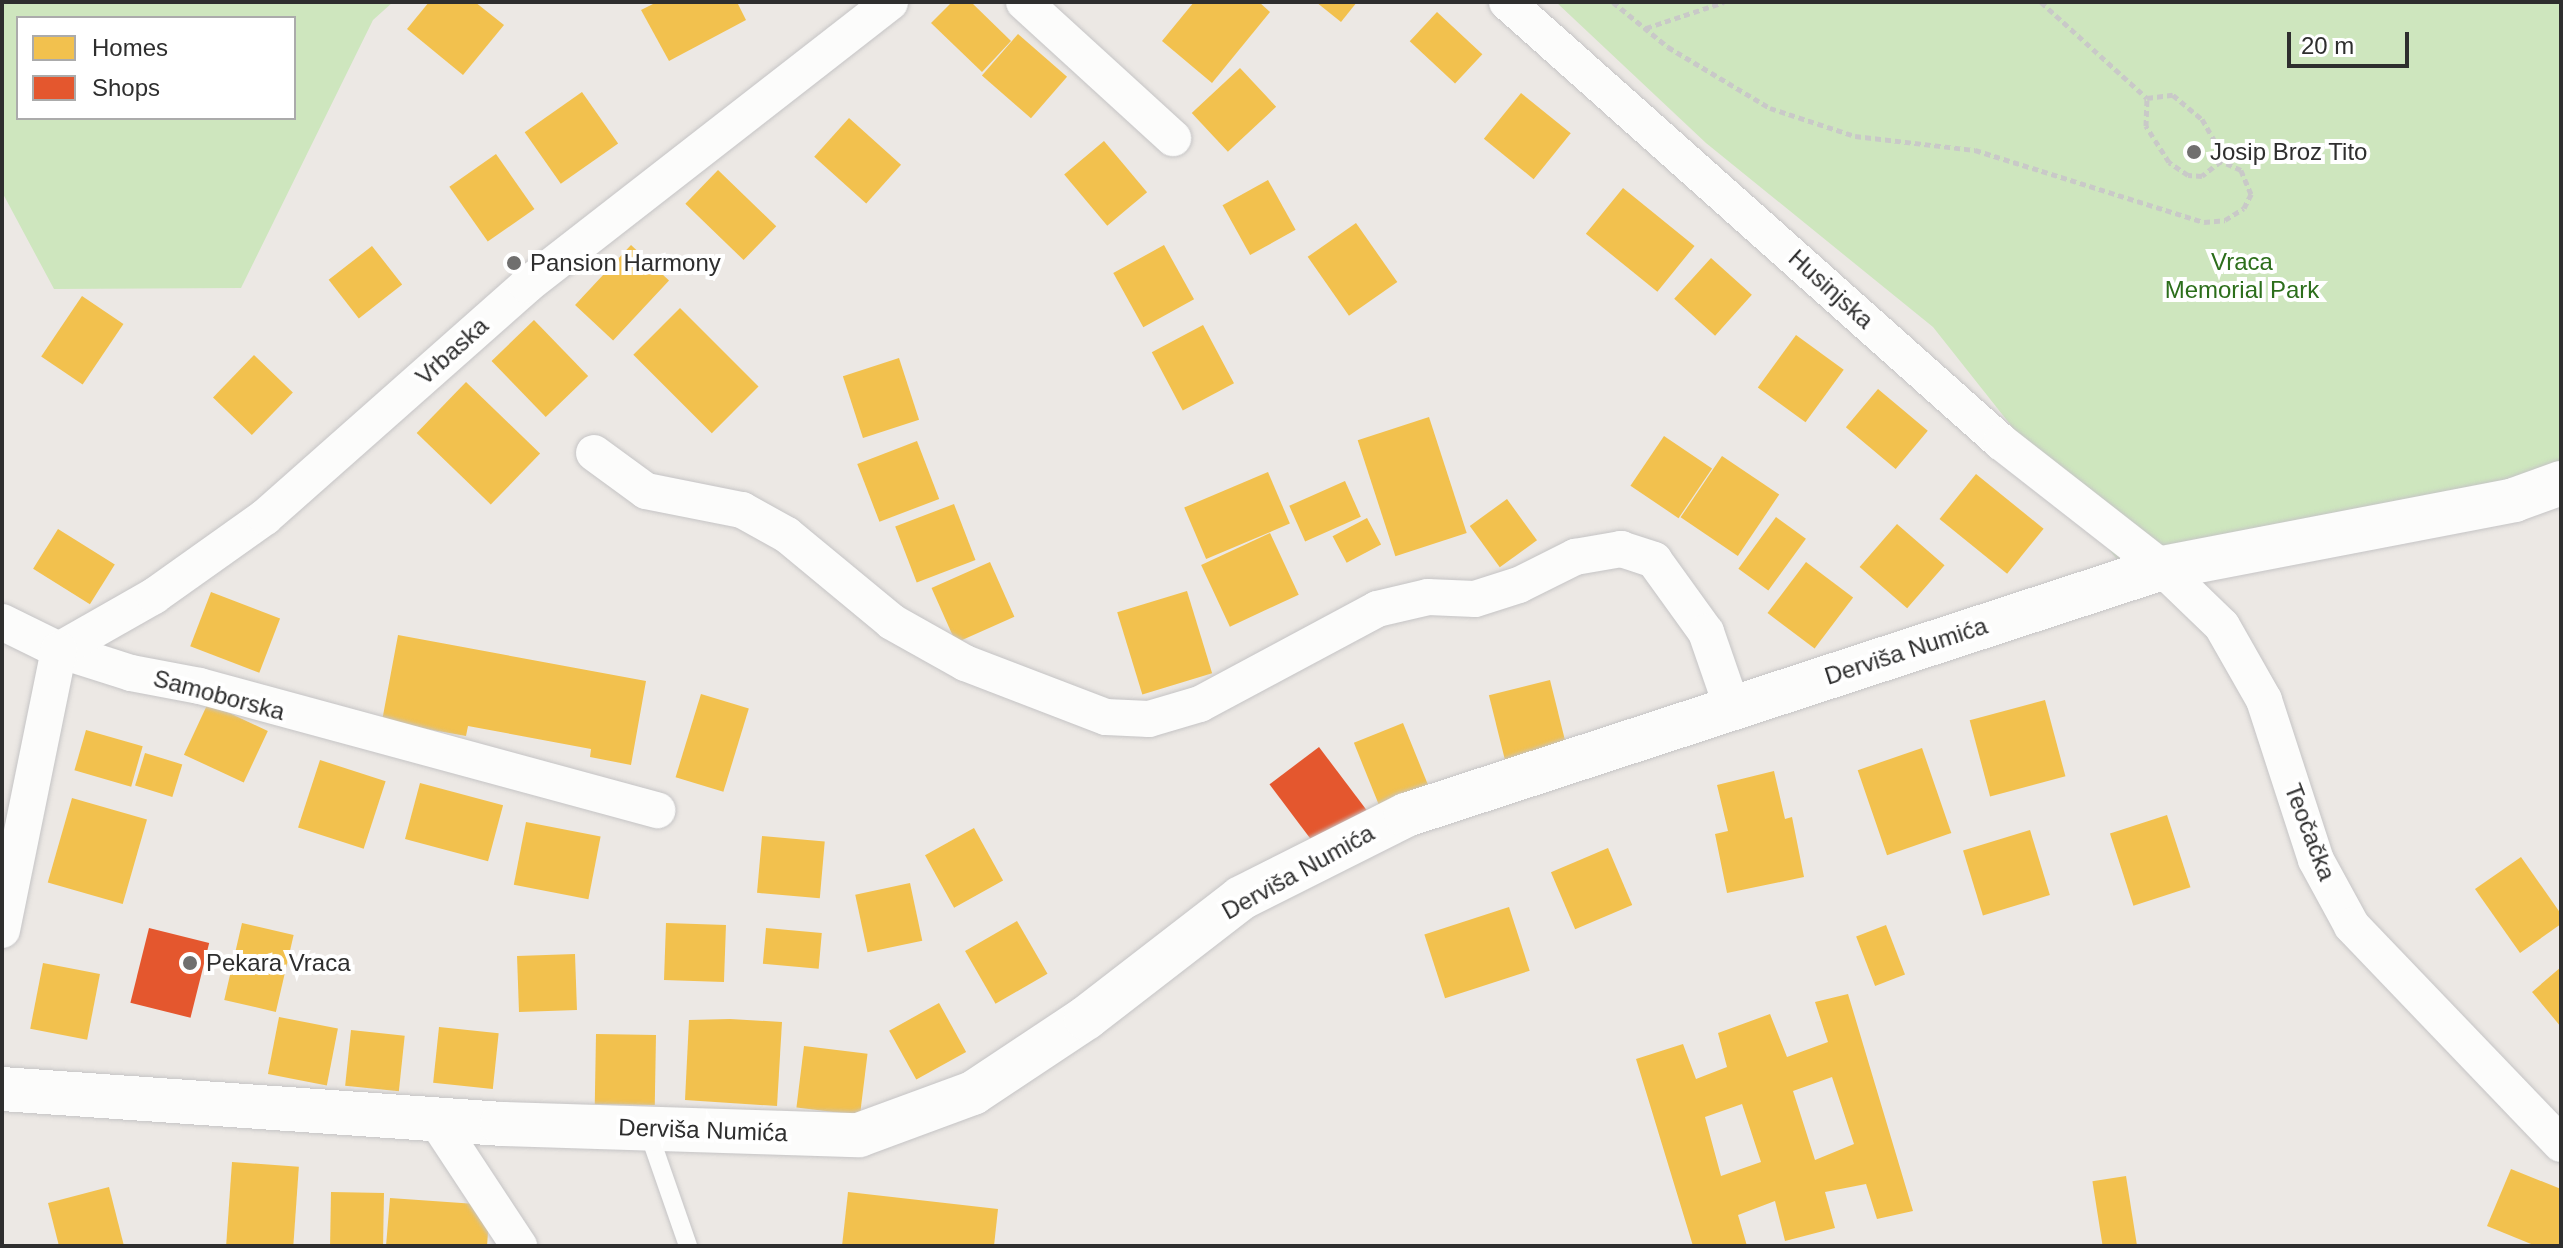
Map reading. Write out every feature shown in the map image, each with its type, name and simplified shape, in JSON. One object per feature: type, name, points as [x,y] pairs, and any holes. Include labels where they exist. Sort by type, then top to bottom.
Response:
[{"type":"main road","name":"Derviša Numića","points":[[2,1089],[436,1120],[859,1135],[932,1111],[985,1085],[1086,1018],[1241,898],[1333,848],[1485,787],[2162,568],[2514,500],[2561,483]]},
{"type":"street","name":"Vrbaska","points":[[59,650],[154,596],[265,517],[527,285],[890,2]]},
{"type":"street","points":[[1024,2],[1173,138]]},
{"type":"street","name":"Husinjska","points":[[1507,2],[2001,442],[2162,568]]},
{"type":"street","points":[[594,453],[646,491],[742,510],[787,535],[892,622],[965,663],[1106,717],[1149,719],[1200,704],[1377,609],[1428,597],[1475,599],[1519,585],[1575,557],[1621,549],[1654,560],[1706,632],[1732,707]]},
{"type":"street","name":"Teočačka","points":[[2162,568],[2222,626],[2264,700],[2316,860],[2352,926],[2561,1144]]},
{"type":"street","points":[[2,622],[59,650],[2,930]]},
{"type":"street","name":"Samoborska","points":[[59,650],[657,810]]},
{"type":"street","points":[[436,1120],[519,1246]]},
{"type":"lane","points":[[647,1128],[688,1246]]},
{"type":"path","points":[[1613,2],[1645,29],[1770,108],[1855,136],[1975,150],[2204,222],[2225,220],[2244,208],[2251,194],[2241,170],[2221,161],[2213,135],[2183,100],[2173,95],[2147,98],[2041,2]]},
{"type":"path","points":[[1645,29],[1724,2]]},
{"type":"path","points":[[2147,98],[2146,126],[2169,162],[2188,175],[2202,176],[2221,161]]},
{"type":"green space","points":[[2,2],[393,2],[373,20],[241,288],[54,289],[2,192]]},
{"type":"green space","name":"Vraca Memorial Park","points":[[1556,2],[2561,2],[2561,467],[2142,591],[1933,327],[1706,143]]},
{"type":"building: Homes","points":[[429,2],[475,2],[504,25],[463,75],[407,29]]},
{"type":"building: Homes","points":[[657,2],[737,2],[746,20],[669,61],[641,10]]},
{"type":"building: Homes","points":[[952,2],[971,2],[1011,41],[982,72],[931,23]]},
{"type":"building: Homes","points":[[1194,2],[1259,2],[1270,12],[1212,83],[1162,41]]},
{"type":"building: Homes","points":[[1316,2],[1357,2],[1341,22]]},
{"type":"building: Homes","points":[[1437,12],[1482,54],[1455,84],[1410,41]]},
{"type":"building: Homes","points":[[1018,34],[1067,77],[1031,118],[982,76]]},
{"type":"building: Homes","points":[[1240,68],[1276,107],[1228,152],[1192,113]]},
{"type":"building: Homes","points":[[582,92],[618,144],[561,184],[525,132]]},
{"type":"building: Homes","points":[[1521,93],[1571,133],[1534,179],[1484,139]]},
{"type":"building: Homes","points":[[849,118],[901,165],[866,203],[814,157]]},
{"type":"building: Homes","points":[[1104,141],[1147,192],[1107,226],[1064,174]]},
{"type":"building: Homes","points":[[496,154],[534,209],[488,242],[449,187]]},
{"type":"building: Homes","points":[[718,170],[776,226],[744,260],[685,204]]},
{"type":"building: Homes","points":[[1268,180],[1296,230],[1250,255],[1223,205]]},
{"type":"building: Homes","points":[[1623,188],[1694,246],[1657,292],[1586,234]]},
{"type":"building: Homes","points":[[1356,223],[1397,282],[1349,316],[1308,257]]},
{"type":"building: Homes","points":[[631,245],[669,280],[613,340],[575,305]]},
{"type":"building: Homes","points":[[1164,245],[1194,299],[1143,327],[1113,273]]},
{"type":"building: Homes","points":[[372,246],[402,285],[359,318],[329,280]]},
{"type":"building: Homes","points":[[1711,258],[1752,295],[1715,336],[1674,299]]},
{"type":"building: Homes","points":[[82,296],[123,324],[83,384],[41,357]]},
{"type":"building: Homes","points":[[680,308],[758,386],[712,433],[633,355]]},
{"type":"building: Homes","points":[[534,320],[588,376],[546,417],[492,361]]},
{"type":"building: Homes","points":[[1203,325],[1234,383],[1183,411],[1152,352]]},
{"type":"building: Homes","points":[[1796,335],[1844,370],[1806,422],[1758,388]]},
{"type":"building: Homes","points":[[254,355],[293,393],[252,435],[213,397]]},
{"type":"building: Homes","points":[[899,358],[919,420],[863,438],[843,376]]},
{"type":"building: Homes","points":[[466,382],[540,454],[491,505],[417,433]]},
{"type":"building: Homes","points":[[1878,389],[1928,431],[1896,469],[1846,427]]},
{"type":"building: Homes","points":[[1429,417],[1467,533],[1395,556],[1358,440]]},
{"type":"building: Homes","points":[[1664,436],[1712,468],[1679,518],[1630,486]]},
{"type":"building: Homes","points":[[917,441],[939,499],[879,522],[857,464]]},
{"type":"building: Homes","points":[[1722,456],[1779,495],[1738,556],[1681,517]]},
{"type":"building: Homes","points":[[1268,472],[1290,524],[1206,559],[1184,508]]},
{"type":"building: Homes","points":[[1976,474],[2044,529],[2007,574],[1939,519]]},
{"type":"building: Homes","points":[[1345,481],[1361,517],[1305,541],[1289,506]]},
{"type":"building: Homes","points":[[1507,499],[1537,540],[1500,567],[1470,526]]},
{"type":"building: Homes","points":[[954,504],[976,560],[917,583],[895,527]]},
{"type":"building: Homes","points":[[1776,517],[1806,539],[1768,591],[1738,569]]},
{"type":"building: Homes","points":[[1367,518],[1381,544],[1347,563],[1333,536]]},
{"type":"building: Homes","points":[[1897,524],[1945,565],[1907,608],[1860,567]]},
{"type":"building: Homes","points":[[58,529],[115,565],[90,604],[33,569]]},
{"type":"building: Homes","points":[[1270,533],[1299,595],[1230,627],[1201,565]]},
{"type":"building: Homes","points":[[990,562],[1014,617],[956,643],[932,588]]},
{"type":"building: Homes","points":[[1806,562],[1853,598],[1815,649],[1767,613]]},
{"type":"building: Homes","points":[[1187,591],[1212,673],[1142,695],[1117,612]]},
{"type":"building: Homes","points":[[211,592],[280,619],[259,673],[190,646]]},
{"type":"building: Homes","points":[[398,635],[646,681],[631,765],[590,757],[591,749],[468,726],[466,736],[382,721]]},
{"type":"building: Homes","points":[[1550,680],[1566,746],[1505,761],[1489,695]]},
{"type":"building: Homes","points":[[701,694],[749,709],[723,792],[676,777]]},
{"type":"building: Homes","points":[[2045,700],[2065,776],[1990,796],[1970,720]]},
{"type":"building: Homes","points":[[208,703],[268,731],[244,783],[184,755]]},
{"type":"building: Homes","points":[[1403,723],[1431,792],[1382,811],[1354,743]]},
{"type":"building: Homes","points":[[86,730],[143,746],[131,787],[74,770]]},
{"type":"building: Homes","points":[[1922,748],[1951,833],[1887,855],[1858,770]]},
{"type":"building: Homes","points":[[145,753],[182,764],[172,797],[135,786]]},
{"type":"building: Homes","points":[[320,760],[386,781],[364,849],[298,828]]},
{"type":"building: Homes","points":[[1774,771],[1785,819],[1792,817],[1804,877],[1727,893],[1715,834],[1728,831],[1717,785]]},
{"type":"building: Homes","points":[[420,783],[503,805],[488,861],[405,839]]},
{"type":"building: Homes","points":[[72,798],[147,819],[123,904],[48,883]]},
{"type":"building: Homes","points":[[2167,815],[2190,887],[2133,906],[2110,834]]},
{"type":"building: Homes","points":[[526,822],[601,837],[588,899],[514,885]]},
{"type":"building: Homes","points":[[974,828],[1003,880],[954,908],[925,855]]},
{"type":"building: Homes","points":[[2030,830],[2050,895],[1983,915],[1963,850]]},
{"type":"building: Homes","points":[[762,836],[825,841],[820,898],[757,893]]},
{"type":"building: Homes","points":[[1608,848],[1632,905],[1575,929],[1551,872]]},
{"type":"building: Homes","points":[[2521,857],[2561,914],[2561,924],[2520,953],[2475,889]]},
{"type":"building: Homes","points":[[910,883],[922,941],[867,952],[855,895]]},
{"type":"building: Homes","points":[[1509,907],[1530,971],[1445,998],[1424,935]]},
{"type":"building: Homes","points":[[1017,921],[1048,974],[996,1004],[965,951]]},
{"type":"building: Homes","points":[[242,923],[294,935],[276,1012],[224,1000]]},
{"type":"building: Homes","points":[[666,923],[726,925],[724,982],[664,980]]},
{"type":"building: Homes","points":[[1886,925],[1905,974],[1875,986],[1856,936]]},
{"type":"building: Homes","points":[[766,928],[822,933],[819,969],[763,964]]},
{"type":"building: Homes","points":[[575,954],[577,1010],[519,1012],[517,956]]},
{"type":"building: Homes","points":[[43,963],[100,974],[87,1040],[30,1029]]},
{"type":"building: Homes","points":[[2561,967],[2561,1027],[2532,992]]},
{"type":"building: Homes","points":[[1848,994],[1913,1211],[1877,1219],[1866,1184],[1825,1192],[1835,1228],[1785,1241],[1775,1201],[1738,1215],[1747,1246],[1693,1246],[1636,1059],[1683,1044],[1696,1079],[1727,1067],[1718,1033],[1770,1014],[1787,1057],[1828,1042],[1815,1002]],"holes":[[[1832,1077],[1854,1144],[1815,1160],[1793,1091]],[[1742,1104],[1761,1162],[1721,1176],[1705,1117]]]},
{"type":"building: Homes","points":[[939,1003],[966,1052],[916,1080],[889,1031]]},
{"type":"building: Homes","points":[[279,1017],[338,1028],[327,1085],[268,1074]]},
{"type":"building: Homes","points":[[689,1020],[782,1022],[777,1106],[685,1100]]},
{"type":"building: Homes","points":[[439,1027],[499,1033],[493,1089],[433,1083]]},
{"type":"building: Homes","points":[[351,1030],[405,1036],[399,1091],[345,1086]]},
{"type":"building: Homes","points":[[596,1034],[656,1035],[655,1105],[595,1104]]},
{"type":"building: Homes","points":[[804,1046],[868,1054],[860,1115],[796,1108]]},
{"type":"building: Homes","points":[[232,1162],[299,1167],[293,1246],[226,1246]]},
{"type":"building: Homes","points":[[2511,1169],[2561,1189],[2561,1246],[2536,1246],[2487,1226]]},
{"type":"building: Homes","points":[[2126,1176],[2137,1246],[2103,1246],[2092,1181]]},
{"type":"building: Homes","points":[[109,1187],[124,1246],[59,1246],[48,1203]]},
{"type":"building: Homes","points":[[331,1192],[384,1193],[383,1246],[330,1246]]},
{"type":"building: Homes","points":[[848,1192],[998,1209],[994,1246],[842,1246]]},
{"type":"building: Homes","points":[[390,1198],[490,1205],[487,1246],[386,1246]]},
{"type":"building: Shops","points":[[1319,747],[1367,810],[1317,847],[1269,784]]},
{"type":"building: Shops","points":[[149,928],[209,943],[191,1018],[130,1003]]},
{"type":"place","name":"Josip Broz Tito","points":[[2194,152]]},
{"type":"place","name":"Pansion Harmony","points":[[514,263]]},
{"type":"place","name":"Pekara Vraca","points":[[190,963]]}]
